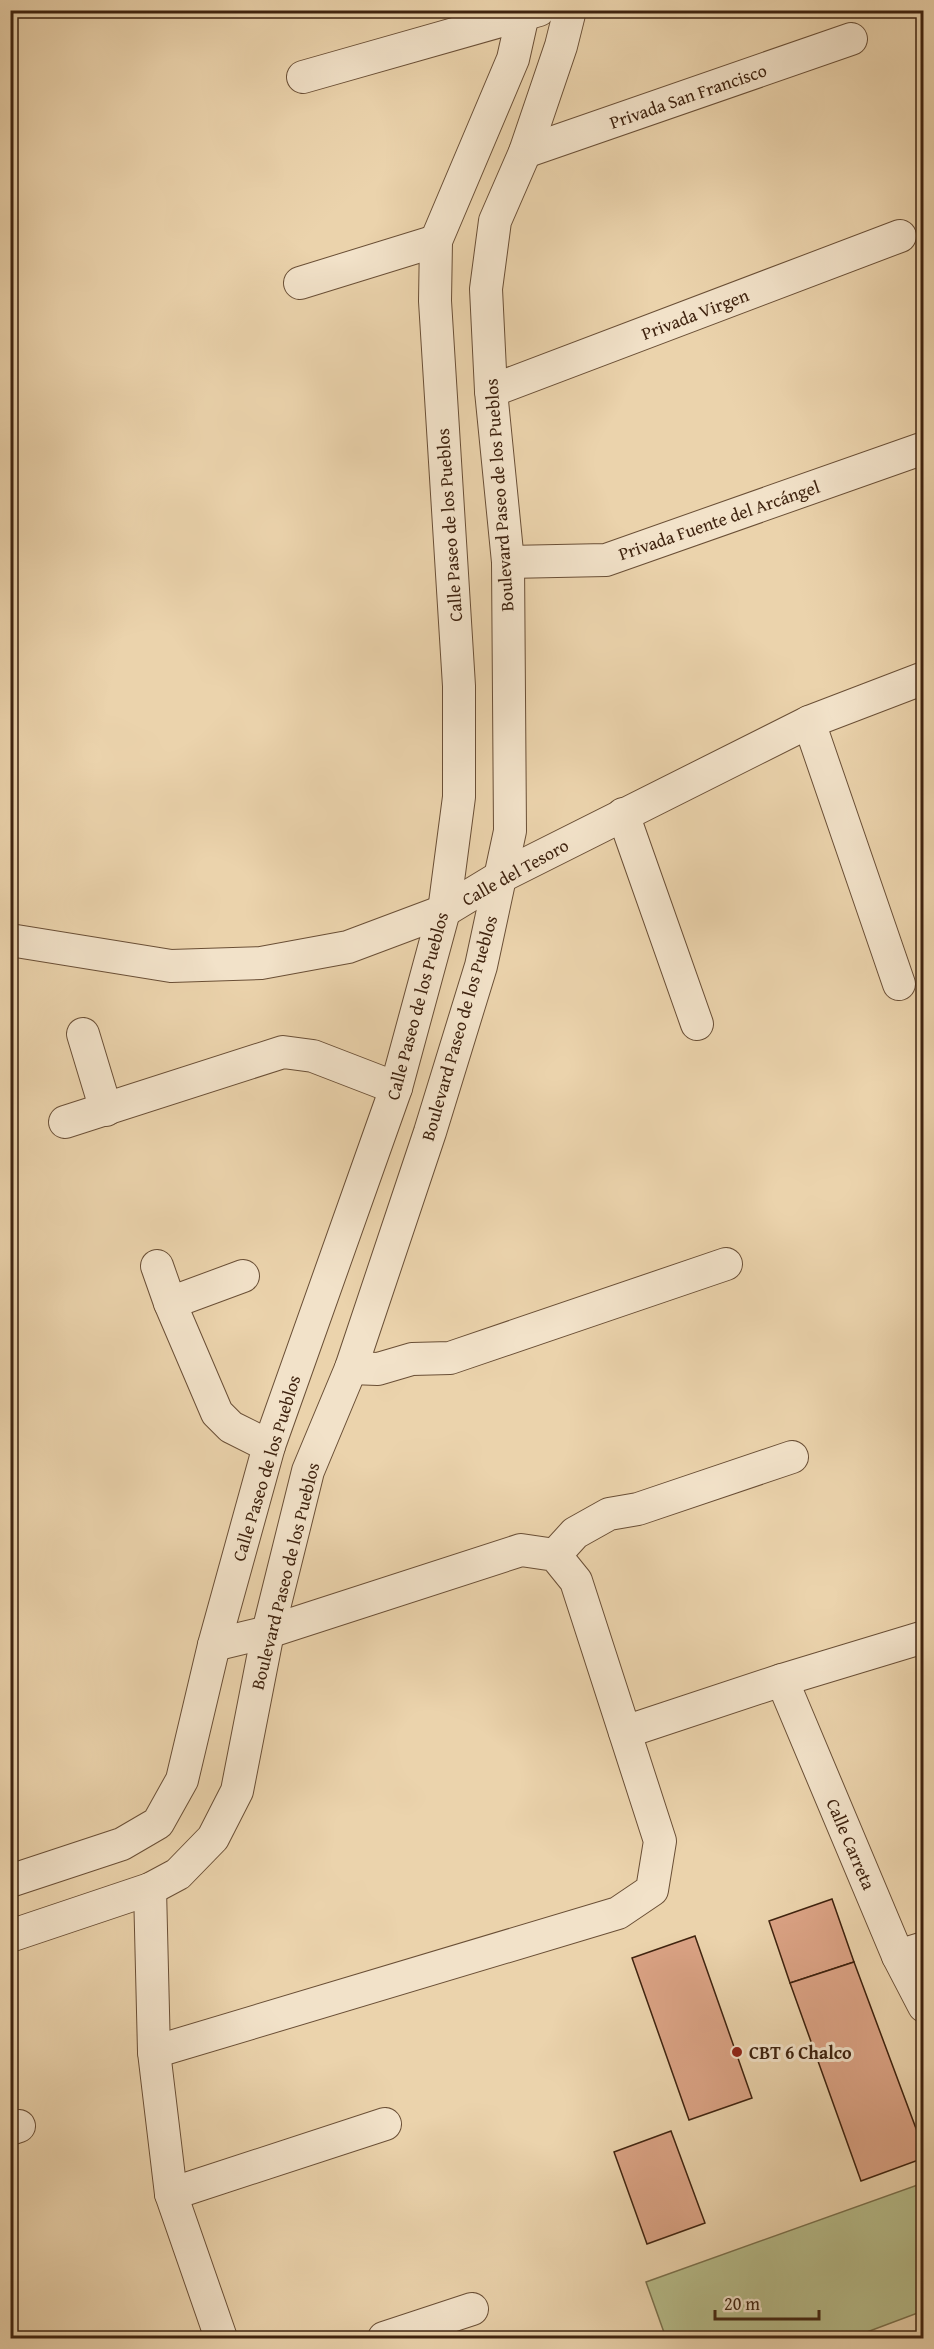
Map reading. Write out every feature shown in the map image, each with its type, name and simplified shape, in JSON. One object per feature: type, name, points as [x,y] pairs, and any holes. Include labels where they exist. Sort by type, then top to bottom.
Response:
[{"type":"street","name":"Boulevard Paseo de los Pueblos","points":[[150,1889],[178,1874],[213,1838],[237,1791],[268,1632],[308,1471],[351,1368],[430,1132],[481,966],[510,831],[508,562],[491,391],[486,289],[495,221],[525,152],[561,46],[570,10]]},
{"type":"street","points":[[303,77],[529,12]]},
{"type":"street","name":"Calle Paseo de los Pueblos","points":[[10,1881],[122,1844],[158,1823],[182,1780],[214,1645],[269,1446],[396,1088],[444,911],[459,797],[459,686],[435,301],[436,241],[513,59],[529,12]]},
{"type":"street","name":"Privada San Francisco","points":[[525,152],[851,39]]},
{"type":"street","name":"Privada Virgen","points":[[491,391],[900,236]]},
{"type":"street","points":[[300,283],[436,241]]},
{"type":"street","name":"Privada Fuente del Arcángel","points":[[508,562],[606,560],[924,448]]},
{"type":"street","name":"Calle del Tesoro","points":[[10,940],[171,966],[261,963],[348,947],[444,911],[500,877],[809,722],[924,678]]},
{"type":"street","points":[[809,722],[899,984]]},
{"type":"street","points":[[623,814],[697,1024]]},
{"type":"street","points":[[83,1034],[106,1110]]},
{"type":"street","points":[[65,1122],[283,1052],[314,1056],[396,1088]]},
{"type":"street","points":[[351,1368],[378,1369],[412,1359],[450,1358],[726,1264]]},
{"type":"street","points":[[157,1266],[170,1303],[217,1413],[231,1427],[269,1446]]},
{"type":"street","points":[[170,1303],[243,1276]]},
{"type":"street","points":[[555,1556],[575,1533],[609,1514],[638,1509],[792,1456]]},
{"type":"street","points":[[154,2052],[618,1913],[652,1890],[660,1841],[576,1581],[555,1556],[521,1550],[268,1632],[214,1645]]},
{"type":"street","points":[[625,1732],[782,1680],[924,1637]]},
{"type":"street","name":"Calle Carreta","points":[[782,1680],[911,1952],[924,2006]]},
{"type":"street","points":[[10,1936],[150,1889],[154,2052],[171,2194],[221,2338]]},
{"type":"street","points":[[171,2194],[385,2124]]},
{"type":"street","points":[[384,2338],[472,2309]]},
{"type":"green space","points":[[923,2183],[923,2311],[851,2338],[666,2338],[646,2282]]},
{"type":"building","points":[[832,1899],[854,1962],[790,1983],[769,1921]]},
{"type":"building","points":[[695,1936],[752,2098],[689,2120],[632,1958]]},
{"type":"building","points":[[854,1962],[924,2150],[924,2158],[861,2181],[790,1983]]},
{"type":"building","points":[[671,2131],[705,2223],[647,2244],[614,2152]]},
{"type":"place","name":"CBT 6 Chalco","points":[[737,2052]]}]
